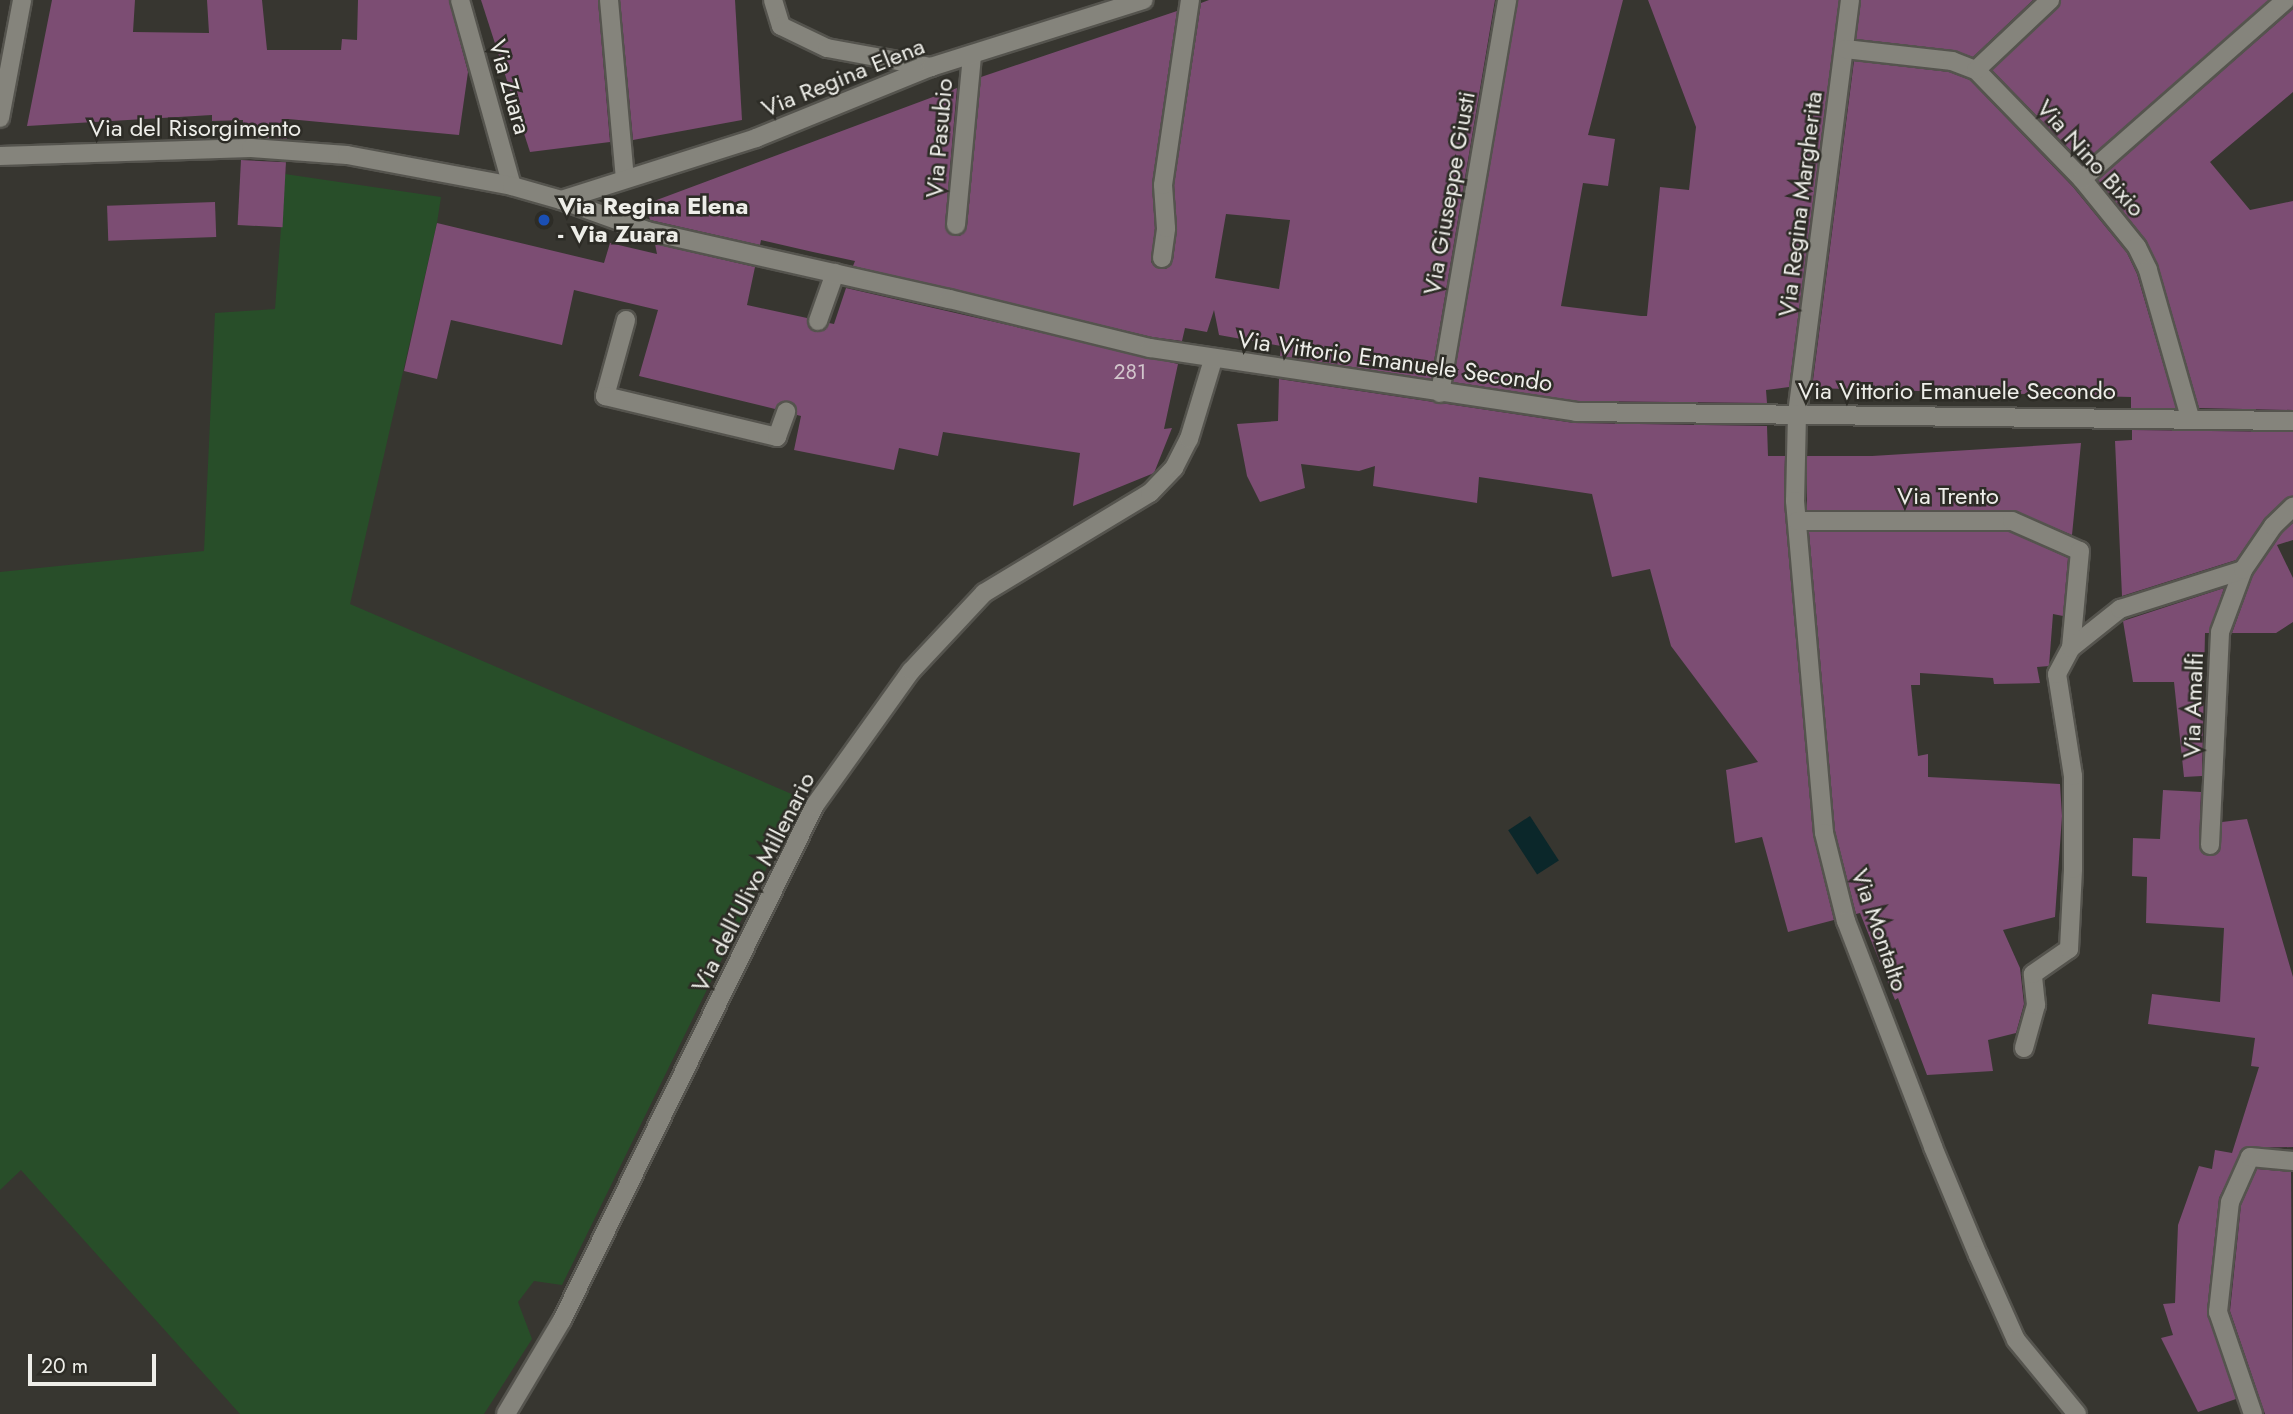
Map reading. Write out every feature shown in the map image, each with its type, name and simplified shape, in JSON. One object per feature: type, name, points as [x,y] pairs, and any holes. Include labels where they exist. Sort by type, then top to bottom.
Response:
[{"type":"street","points":[[0,118],[9,23],[22,0]]},
{"type":"street","name":"Via Zuara","points":[[460,0],[512,186]]},
{"type":"street","points":[[609,0],[625,178]]},
{"type":"street","points":[[773,0],[781,26],[827,48],[931,67]]},
{"type":"street","name":"Via Regina Elena","points":[[561,200],[756,138],[931,67],[1144,0]]},
{"type":"street","points":[[1162,258],[1166,228],[1163,185],[1190,0]]},
{"type":"street","name":"Via Giuseppe Giusti","points":[[1440,393],[1507,0]]},
{"type":"street","name":"Via Regina Margherita","points":[[1797,414],[1850,0]]},
{"type":"street","points":[[1845,49],[1952,61],[1976,69],[2050,0]]},
{"type":"street","points":[[2082,179],[2286,0]]},
{"type":"street","name":"Via Pasubio","points":[[956,225],[972,55]]},
{"type":"street","name":"Via Nino Bixio","points":[[1976,69],[2082,179],[2137,247],[2148,270],[2190,417]]},
{"type":"street","name":"Via del Risorgimento","points":[[0,156],[251,148],[347,155],[512,186]]},
{"type":"street","name":"Via Vittorio Emanuele Secondo","points":[[512,186],[561,200],[647,231],[1150,348],[1213,360],[1576,412],[2190,417],[2293,421]]},
{"type":"street","points":[[818,321],[835,273]]},
{"type":"street","points":[[626,320],[605,396],[777,437],[786,412]]},
{"type":"street","name":"Via dell'Ulivo Millenario","points":[[506,1414],[562,1320],[815,805],[911,671],[984,593],[1150,493],[1174,468],[1189,439],[1213,360]]},
{"type":"street","name":"Via Montalto","points":[[1797,414],[1797,521],[1824,833],[1846,921],[1933,1147],[2016,1340],[2077,1414]]},
{"type":"street","name":"Via Amalfi","points":[[2210,845],[2220,632],[2243,570],[2273,526],[2292,509]]},
{"type":"street","name":"Via Trento","points":[[1797,521],[2012,521],[2080,551],[2071,648]]},
{"type":"street","points":[[2024,1048],[2036,1005],[2033,974],[2069,949],[2073,869],[2073,776],[2057,674],[2071,648],[2120,610],[2243,570]]},
{"type":"street","points":[[2253,1414],[2217,1312],[2230,1202],[2250,1157],[2293,1161]]},
{"type":"green space","points":[[285,174],[441,197],[350,604],[801,798],[562,1285],[534,1281],[518,1302],[532,1339],[484,1414],[240,1414],[21,1170],[0,1190],[0,572],[204,551],[215,313],[275,309]]},
{"type":"water","points":[[1530,816],[1559,860],[1537,875],[1508,830]]},
{"type":"building","points":[[52,0],[135,0],[133,32],[209,33],[207,0],[262,0],[267,50],[341,50],[342,39],[357,40],[358,0],[449,0],[468,72],[459,135],[288,119],[287,139],[242,137],[243,120],[212,121],[212,115],[27,126]]},
{"type":"building","points":[[481,0],[598,0],[610,142],[530,152]]},
{"type":"building","points":[[620,0],[735,0],[742,120],[633,140]]},
{"type":"building","points":[[1209,0],[1495,0],[1431,379],[1280,356],[1281,346],[1219,335],[1214,310],[1207,332],[1185,328],[1182,341],[1152,337],[853,266],[855,261],[761,240],[760,245],[650,220],[646,204],[957,88],[945,224],[949,234],[960,236],[967,226],[981,77],[1177,11],[1152,184],[1155,228],[1151,262],[1156,267],[1166,269],[1173,260],[1177,229],[1174,185],[1201,3]],"holes":[[[1226,214],[1290,220],[1279,289],[1215,278]]]},
{"type":"building","points":[[1518,0],[1623,0],[1588,135],[1615,139],[1608,186],[1583,183],[1561,306],[1647,316],[1660,187],[1689,190],[1696,127],[1648,0],[1839,0],[1789,387],[1766,390],[1767,403],[1577,401],[1453,382]]},
{"type":"building","points":[[1861,0],[2033,0],[1973,57],[1953,50],[1856,39]]},
{"type":"building","points":[[2061,0],[2269,0],[2083,163],[1992,70],[2058,8]]},
{"type":"building","points":[[2293,9],[2293,92],[2210,162],[2250,210],[2293,201],[2293,410],[2199,408],[2158,265],[2146,240],[2098,180]]},
{"type":"building","points":[[1854,61],[1949,72],[1970,80],[2073,187],[2127,253],[2137,274],[2176,408],[2131,408],[2131,397],[1812,388]]},
{"type":"building","points":[[241,160],[286,162],[283,227],[238,225]]},
{"type":"building","points":[[215,202],[216,237],[108,241],[107,206]]},
{"type":"building","points":[[437,223],[604,263],[610,243],[657,254],[655,244],[755,267],[747,305],[807,318],[809,328],[815,332],[825,330],[829,323],[834,324],[846,288],[1178,364],[1164,429],[1172,428],[1154,473],[1073,506],[1080,453],[943,432],[938,456],[899,448],[894,470],[794,450],[801,416],[797,415],[794,404],[783,401],[775,409],[639,376],[658,310],[574,290],[562,345],[451,320],[437,379],[404,371]]},
{"type":"building","points":[[1279,379],[1574,423],[1767,426],[1768,456],[1785,456],[1784,502],[1813,834],[1834,920],[1788,932],[1762,837],[1735,843],[1726,770],[1758,762],[1671,646],[1650,569],[1612,577],[1592,494],[1479,477],[1477,503],[1373,486],[1375,466],[1359,471],[1301,464],[1305,488],[1260,502],[1247,476],[1237,424],[1278,421]]},
{"type":"building","points":[[2132,430],[2293,432],[2293,496],[2285,499],[2265,518],[2236,560],[2122,596],[2115,441],[2132,440]]},
{"type":"building","points":[[2081,443],[2072,535],[2012,510],[1807,510],[1807,456],[1872,456]]},
{"type":"building","points":[[2293,523],[2293,540],[2277,545],[2293,578],[2293,622],[2276,633],[2232,633],[2253,575],[2282,533]]},
{"type":"building","points":[[1809,532],[2010,532],[2068,558],[2063,616],[2053,614],[2049,666],[2037,667],[2040,683],[1994,684],[1993,678],[1920,673],[1920,685],[1911,685],[1918,756],[1928,754],[1928,777],[2060,784],[2062,816],[2055,917],[2003,930],[2020,968],[2024,1004],[2016,1033],[1988,1040],[1993,1071],[1927,1075],[1898,998],[1895,1000],[1860,913],[1856,914],[1835,831]]},
{"type":"building","points":[[2224,588],[2209,633],[2205,633],[2202,776],[2184,777],[2174,682],[2133,682],[2123,621]]},
{"type":"building","points":[[2163,790],[2201,792],[2199,844],[2204,855],[2215,855],[2220,851],[2222,822],[2247,819],[2293,977],[2293,1147],[2244,1148],[2219,1198],[2207,1311],[2236,1399],[2198,1412],[2161,1338],[2173,1335],[2163,1304],[2175,1303],[2178,1225],[2199,1166],[2212,1169],[2215,1150],[2232,1153],[2259,1067],[2251,1066],[2255,1038],[2148,1024],[2152,994],[2220,1002],[2224,928],[2146,923],[2147,877],[2132,876],[2133,838],[2160,839]]},
{"type":"building","points":[[2257,1169],[2291,1172],[2293,1414],[2265,1414],[2230,1311],[2241,1205]]},
{"type":"place","name":"Via Regina Elena - Via Zuara","points":[[544,220]]}]
